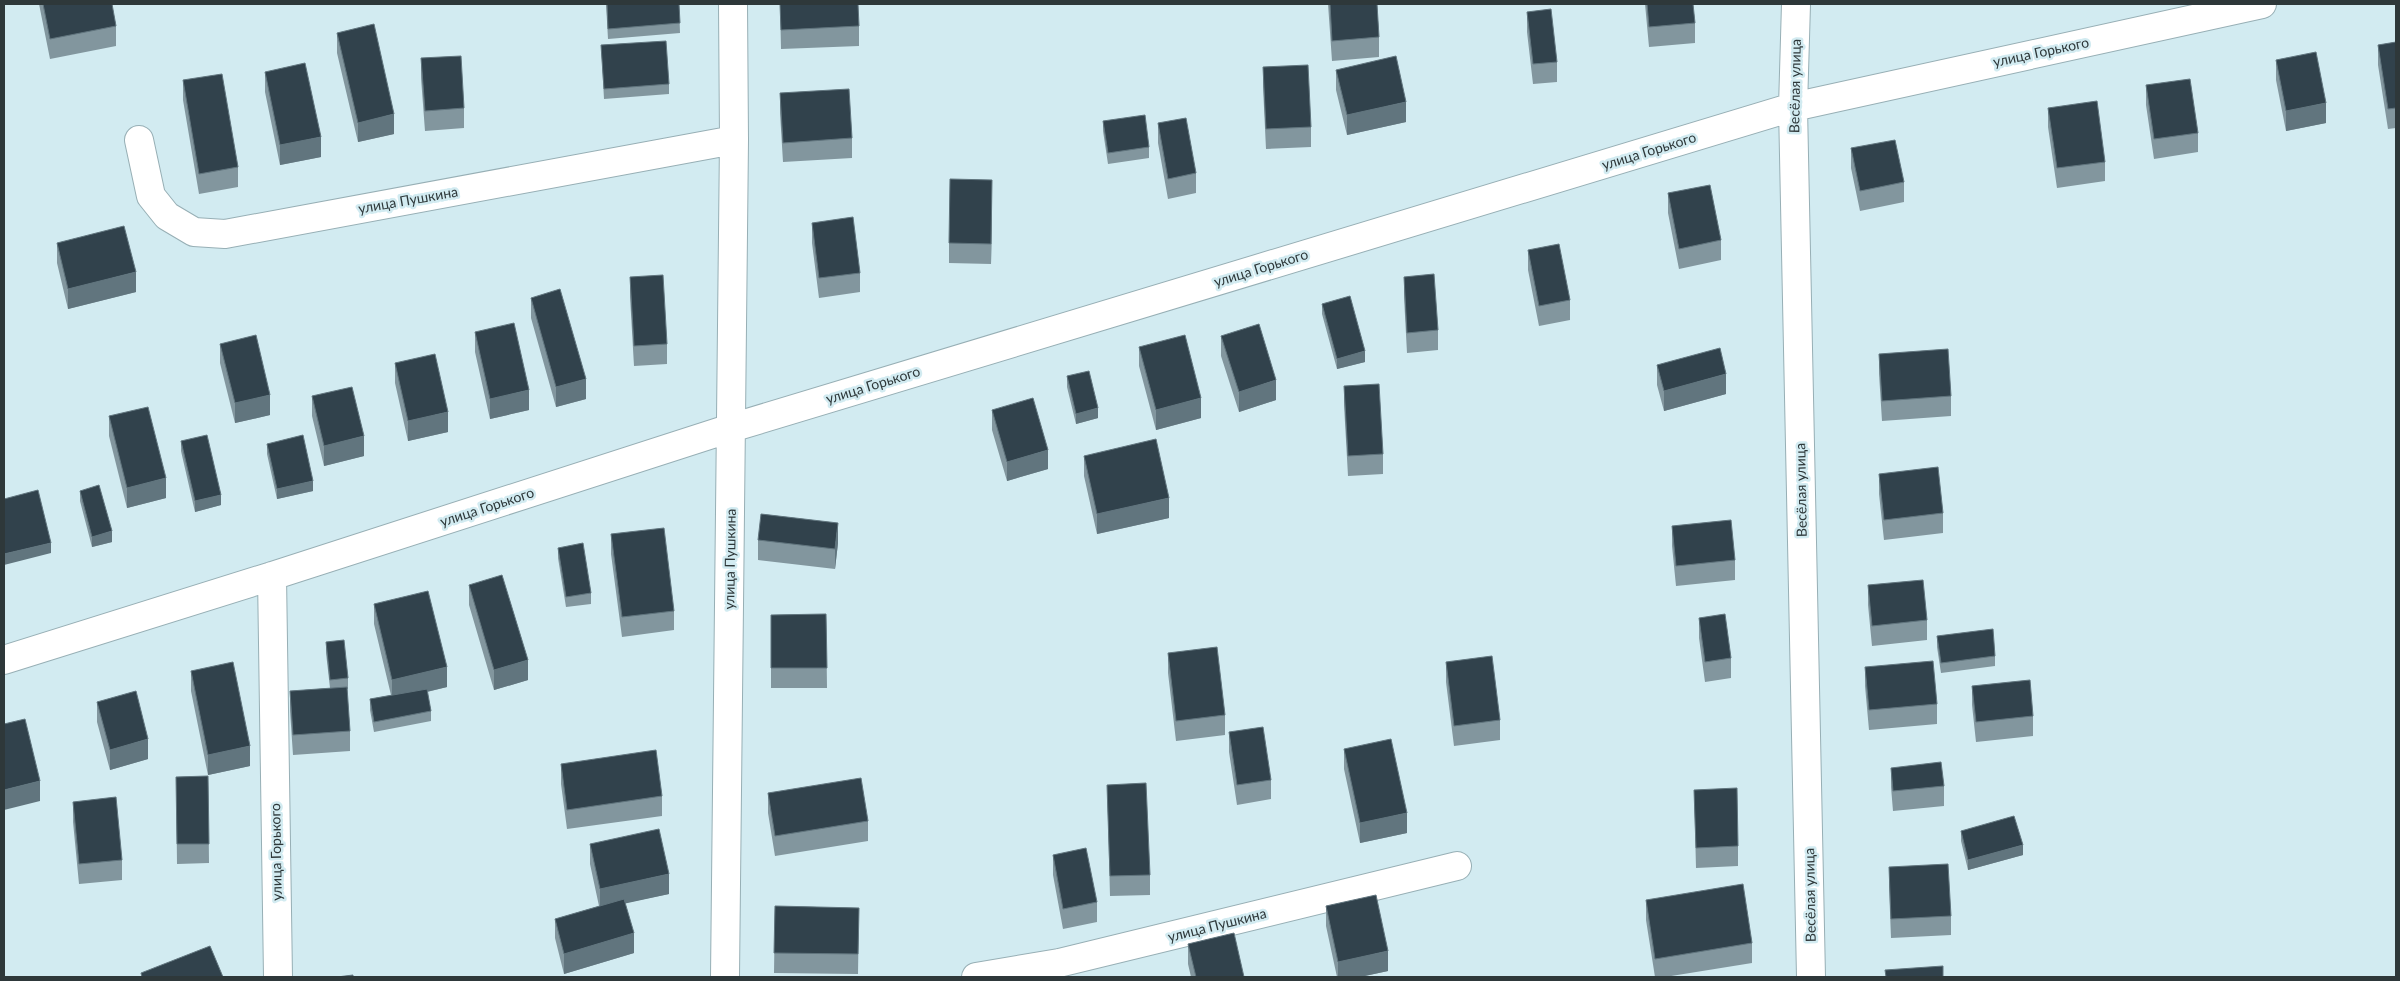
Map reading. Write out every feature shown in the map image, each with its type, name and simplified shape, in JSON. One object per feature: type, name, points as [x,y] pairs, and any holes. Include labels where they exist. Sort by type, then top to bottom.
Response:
[{"type":"street","name":"улица Пушкина","points":[[725,977],[734,140],[733,4]]},
{"type":"street","name":"Весёлая улица","points":[[1796,4],[1793,107],[1811,977]]},
{"type":"street","name":"улица Горького","points":[[4,660],[731,428],[1793,107],[2262,4]]},
{"type":"street","name":"улица Пушкина","points":[[139,140],[151,196],[167,216],[194,232],[225,234],[734,140]]},
{"type":"street","name":"улица Горького","points":[[272,576],[278,977]]},
{"type":"street","name":"улица Пушкина","points":[[976,977],[1059,964],[1457,866]]},
{"type":"building","points":[[43,4],[112,4],[116,26],[50,39]]},
{"type":"building","points":[[607,4],[679,4],[680,23],[608,29]]},
{"type":"building","points":[[780,4],[858,4],[859,26],[781,30]]},
{"type":"building","points":[[1330,4],[1377,4],[1379,37],[1332,41]]},
{"type":"building","points":[[1647,4],[1693,4],[1695,23],[1649,27]]},
{"type":"building","points":[[1551,9],[1557,62],[1533,64],[1527,12]]},
{"type":"building","points":[[374,24],[394,114],[358,123],[337,33]]},
{"type":"building","points":[[666,41],[669,84],[604,89],[601,45]]},
{"type":"building","points":[[2396,42],[2396,108],[2388,109],[2378,45]]},
{"type":"building","points":[[2316,52],[2326,103],[2286,111],[2276,60]]},
{"type":"building","points":[[461,56],[464,108],[425,111],[421,58]]},
{"type":"building","points":[[1396,56],[1406,102],[1347,115],[1336,70]]},
{"type":"building","points":[[305,63],[321,137],[280,145],[265,72]]},
{"type":"building","points":[[1308,65],[1311,127],[1266,129],[1263,67]]},
{"type":"building","points":[[222,74],[238,167],[199,174],[183,80]]},
{"type":"building","points":[[2190,79],[2198,133],[2154,139],[2146,85]]},
{"type":"building","points":[[849,89],[852,138],[783,143],[780,93]]},
{"type":"building","points":[[2097,101],[2105,162],[2057,168],[2048,108]]},
{"type":"building","points":[[1145,115],[1149,147],[1108,153],[1103,121]]},
{"type":"building","points":[[1186,118],[1196,173],[1168,179],[1158,123]]},
{"type":"building","points":[[1895,140],[1904,182],[1860,191],[1851,148]]},
{"type":"building","points":[[950,179],[992,180],[991,244],[949,243]]},
{"type":"building","points":[[1710,185],[1721,240],[1679,249],[1668,193]]},
{"type":"building","points":[[853,217],[860,273],[819,278],[812,223]]},
{"type":"building","points":[[124,226],[136,272],[68,289],[57,243]]},
{"type":"building","points":[[1559,244],[1570,300],[1539,306],[1528,250]]},
{"type":"building","points":[[1434,274],[1438,330],[1407,333],[1404,277]]},
{"type":"building","points":[[663,275],[667,344],[634,346],[630,277]]},
{"type":"building","points":[[560,289],[586,379],[556,387],[531,298]]},
{"type":"building","points":[[1350,296],[1365,351],[1337,359],[1322,304]]},
{"type":"building","points":[[514,323],[529,390],[490,399],[475,332]]},
{"type":"building","points":[[1259,324],[1276,380],[1239,392],[1221,336]]},
{"type":"building","points":[[256,335],[270,395],[235,403],[220,344]]},
{"type":"building","points":[[1185,335],[1201,398],[1156,410],[1139,347]]},
{"type":"building","points":[[1720,348],[1726,374],[1664,391],[1657,365]]},
{"type":"building","points":[[1948,349],[1951,396],[1882,401],[1879,354]]},
{"type":"building","points":[[435,354],[448,412],[408,421],[395,363]]},
{"type":"building","points":[[1089,371],[1098,408],[1076,414],[1067,376]]},
{"type":"building","points":[[1379,384],[1383,454],[1348,456],[1344,386]]},
{"type":"building","points":[[352,387],[364,436],[324,446],[312,396]]},
{"type":"building","points":[[1033,398],[1048,450],[1007,462],[992,410]]},
{"type":"building","points":[[148,407],[166,478],[127,488],[109,416]]},
{"type":"building","points":[[207,435],[221,495],[195,501],[181,441]]},
{"type":"building","points":[[303,435],[313,481],[277,489],[267,444]]},
{"type":"building","points":[[1156,439],[1169,498],[1097,514],[1084,456]]},
{"type":"building","points":[[1938,467],[1943,513],[1884,520],[1879,474]]},
{"type":"building","points":[[99,485],[112,531],[92,537],[80,491]]},
{"type":"building","points":[[38,490],[51,543],[4,554],[4,499]]},
{"type":"building","points":[[761,514],[838,523],[835,549],[758,540]]},
{"type":"building","points":[[1731,520],[1735,560],[1676,566],[1672,526]]},
{"type":"building","points":[[664,528],[674,611],[622,617],[611,534]]},
{"type":"building","points":[[583,543],[591,593],[566,597],[558,548]]},
{"type":"building","points":[[502,575],[528,660],[494,670],[469,585]]},
{"type":"building","points":[[1923,580],[1927,620],[1872,626],[1868,585]]},
{"type":"building","points":[[428,591],[447,667],[392,680],[374,604]]},
{"type":"building","points":[[826,614],[827,668],[771,668],[771,615]]},
{"type":"building","points":[[1725,614],[1731,658],[1705,662],[1699,618]]},
{"type":"building","points":[[1993,629],[1995,656],[1941,663],[1937,636]]},
{"type":"building","points":[[344,640],[348,678],[330,680],[326,642]]},
{"type":"building","points":[[1217,647],[1225,715],[1176,721],[1168,653]]},
{"type":"building","points":[[1492,656],[1500,720],[1454,726],[1446,662]]},
{"type":"building","points":[[1933,661],[1937,704],[1869,710],[1865,667]]},
{"type":"building","points":[[233,662],[250,746],[208,755],[191,671]]},
{"type":"building","points":[[2030,680],[2033,716],[1976,722],[1972,686]]},
{"type":"building","points":[[347,687],[350,731],[293,735],[290,691]]},
{"type":"building","points":[[427,689],[431,711],[374,722],[370,699]]},
{"type":"building","points":[[136,691],[148,739],[110,750],[97,702]]},
{"type":"building","points":[[25,719],[40,781],[4,790],[4,724]]},
{"type":"building","points":[[1263,727],[1271,780],[1237,785],[1229,732]]},
{"type":"building","points":[[1391,739],[1407,813],[1360,823],[1344,749]]},
{"type":"building","points":[[656,750],[662,796],[567,810],[561,764]]},
{"type":"building","points":[[1941,762],[1944,786],[1893,791],[1891,768]]},
{"type":"building","points":[[208,776],[209,844],[177,844],[176,777]]},
{"type":"building","points":[[861,778],[868,821],[775,836],[768,793]]},
{"type":"building","points":[[1146,783],[1150,875],[1110,876],[1107,785]]},
{"type":"building","points":[[1737,788],[1738,846],[1696,848],[1694,790]]},
{"type":"building","points":[[116,797],[122,860],[79,864],[73,802]]},
{"type":"building","points":[[2014,816],[2023,845],[1968,860],[1961,831]]},
{"type":"building","points":[[659,829],[669,874],[600,889],[590,844]]},
{"type":"building","points":[[1086,848],[1097,902],[1063,909],[1053,855]]},
{"type":"building","points":[[1948,864],[1951,916],[1891,919],[1889,867]]},
{"type":"building","points":[[1743,884],[1752,943],[1655,959],[1646,900]]},
{"type":"building","points":[[1376,895],[1388,951],[1338,962],[1326,906]]},
{"type":"building","points":[[624,899],[634,933],[564,954],[555,919]]},
{"type":"building","points":[[775,906],[859,908],[858,954],[774,953]]},
{"type":"building","points":[[1234,933],[1244,977],[1196,977],[1188,944]]},
{"type":"building","points":[[210,946],[223,977],[142,977],[141,973]]},
{"type":"building","points":[[1943,966],[1943,977],[1886,977],[1885,970]]},
{"type":"building","points":[[353,975],[353,977],[337,977]]}]
